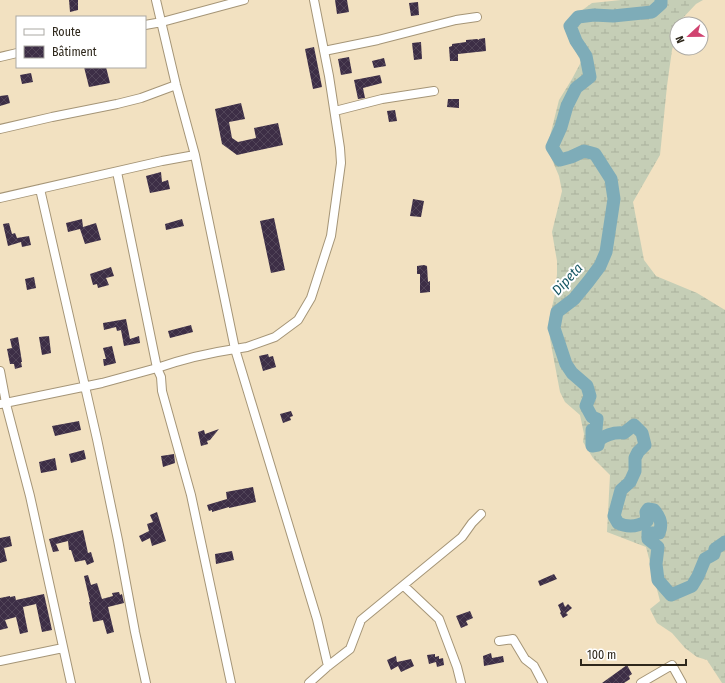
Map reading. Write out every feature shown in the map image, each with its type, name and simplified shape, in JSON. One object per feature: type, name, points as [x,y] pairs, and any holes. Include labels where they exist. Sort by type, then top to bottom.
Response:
[{"type":"street","points":[[156,0],[176,85],[195,155],[235,350],[317,619],[328,666]]},
{"type":"street","points":[[146,25],[244,0]]},
{"type":"street","points":[[3,403],[102,383],[182,360],[247,347],[275,337],[298,320],[311,298],[332,236],[341,163],[335,111],[314,0]]},
{"type":"street","points":[[324,51],[378,40],[456,20],[477,17]]},
{"type":"street","points":[[0,57],[16,53]]},
{"type":"street","points":[[0,129],[117,104],[176,85]]},
{"type":"street","points":[[335,111],[382,99],[434,91]]},
{"type":"street","points":[[0,198],[162,161],[195,155]]},
{"type":"street","points":[[117,172],[157,368],[161,377],[162,391],[191,495],[231,683]]},
{"type":"street","points":[[40,189],[113,517],[146,683]]},
{"type":"street","points":[[0,371],[3,403],[30,496],[71,683]]},
{"type":"street","points":[[309,683],[350,649],[361,620],[404,586],[421,569],[462,537],[481,514]]},
{"type":"street","points":[[404,586],[439,619],[457,667],[461,683]]},
{"type":"street","points":[[498,641],[513,639],[526,659],[534,666],[543,683]]},
{"type":"street","points":[[0,661],[63,648]]},
{"type":"street","points":[[641,683],[672,665],[682,683]]},
{"type":"green space","points":[[621,0],[703,0],[696,4],[685,16],[669,16],[669,56],[671,56],[660,155],[633,202],[644,260],[656,276],[697,293],[725,310],[725,683],[722,683],[707,660],[697,657],[685,648],[672,633],[657,623],[650,609],[660,601],[646,547],[607,532],[610,475],[593,458],[583,442],[584,434],[580,415],[565,402],[560,392],[550,339],[549,320],[555,294],[557,274],[557,261],[552,232],[562,191],[559,176],[547,148],[559,100],[581,62],[567,33],[566,22],[592,3]]},
{"type":"building","points":[[69,0],[78,0],[78,10],[70,12]]},
{"type":"building","points":[[335,0],[347,0],[349,12],[337,14]]},
{"type":"building","points":[[418,2],[419,15],[411,16],[409,3]]},
{"type":"building","points":[[485,38],[486,51],[458,54],[458,61],[450,61],[449,47],[452,46],[452,44],[466,42],[466,40],[479,40]]},
{"type":"building","points":[[421,42],[422,59],[414,60],[412,43]]},
{"type":"building","points":[[314,47],[322,87],[313,89],[305,49]]},
{"type":"building","points":[[349,57],[352,73],[341,75],[338,59]]},
{"type":"building","points":[[384,58],[386,66],[374,68],[372,61]]},
{"type":"building","points":[[84,68],[106,68],[110,83],[89,87]]},
{"type":"building","points":[[31,73],[33,82],[22,84],[20,75]]},
{"type":"building","points":[[380,75],[382,83],[363,88],[365,98],[358,99],[354,80]]},
{"type":"building","points":[[8,95],[10,103],[0,106],[0,96]]},
{"type":"building","points":[[448,99],[459,99],[459,108],[447,107]]},
{"type":"building","points":[[241,103],[245,119],[229,122],[232,138],[238,142],[256,138],[254,128],[278,123],[283,145],[237,155],[222,144],[215,109]]},
{"type":"building","points":[[395,110],[397,121],[389,122],[387,111]]},
{"type":"building","points":[[161,172],[162,182],[168,180],[170,189],[150,193],[146,176]]},
{"type":"building","points":[[413,199],[424,201],[421,217],[410,216]]},
{"type":"building","points":[[274,218],[285,270],[271,273],[260,221]]},
{"type":"building","points":[[82,219],[83,227],[96,223],[101,240],[85,244],[80,229],[68,232],[66,223]]},
{"type":"building","points":[[182,219],[184,226],[166,230],[165,224]]},
{"type":"building","points":[[9,223],[12,234],[15,233],[17,238],[29,236],[31,245],[22,247],[21,242],[8,246],[3,224]]},
{"type":"building","points":[[417,266],[427,266],[428,282],[430,281],[430,292],[420,293],[420,274],[417,274]]},
{"type":"building","points":[[111,267],[114,276],[106,278],[109,285],[98,288],[97,284],[93,285],[90,274]]},
{"type":"building","points":[[34,277],[36,288],[27,290],[25,279]]},
{"type":"building","points":[[126,319],[130,339],[139,336],[140,343],[124,346],[121,330],[117,331],[116,327],[104,330],[103,323]]},
{"type":"building","points":[[191,325],[193,332],[170,338],[168,331]]},
{"type":"building","points":[[49,336],[51,353],[42,355],[39,337]]},
{"type":"building","points":[[18,337],[22,367],[15,369],[14,364],[10,364],[7,349],[12,348],[10,339]]},
{"type":"building","points":[[112,346],[116,363],[104,366],[103,359],[106,359],[103,348]]},
{"type":"building","points":[[268,354],[269,357],[273,356],[276,367],[263,371],[259,356]]},
{"type":"building","points":[[291,411],[293,416],[290,417],[291,420],[283,423],[280,414]]},
{"type":"building","points":[[79,421],[81,430],[55,436],[52,426]]},
{"type":"building","points":[[219,429],[210,440],[207,441],[208,444],[201,446],[198,432],[204,430],[205,434]]},
{"type":"building","points":[[84,450],[86,459],[71,463],[69,454]]},
{"type":"building","points":[[174,454],[175,463],[163,467],[161,456]]},
{"type":"building","points":[[55,458],[57,470],[41,473],[39,462]]},
{"type":"building","points":[[253,487],[256,502],[212,512],[212,510],[209,511],[207,505],[227,499],[226,492]]},
{"type":"building","points":[[157,512],[166,541],[152,546],[150,538],[142,542],[139,536],[149,531],[147,524],[153,522],[150,515]]},
{"type":"building","points":[[83,530],[88,553],[91,552],[94,562],[87,565],[85,560],[75,562],[71,550],[69,550],[68,541],[56,544],[59,551],[53,552],[49,539]]},
{"type":"building","points":[[10,536],[12,546],[4,548],[7,561],[0,563],[0,538]]},
{"type":"building","points":[[232,551],[234,560],[216,564],[215,554]]},
{"type":"building","points":[[554,574],[557,579],[540,586],[538,581]]},
{"type":"building","points":[[88,575],[91,585],[97,583],[102,599],[113,596],[112,593],[119,592],[120,595],[122,594],[124,603],[108,607],[114,632],[107,634],[103,620],[93,622],[84,576]]},
{"type":"building","points":[[44,594],[52,630],[42,632],[36,604],[23,607],[28,632],[20,634],[16,617],[5,620],[8,628],[0,630],[0,598],[15,596],[16,600]]},
{"type":"building","points":[[563,602],[565,607],[568,604],[572,608],[566,613],[568,615],[563,618],[558,605]]},
{"type":"building","points":[[470,611],[473,618],[466,621],[468,625],[461,628],[456,616]]},
{"type":"building","points":[[491,653],[492,658],[503,656],[504,662],[484,666],[483,656]]},
{"type":"building","points":[[435,654],[435,657],[439,656],[439,659],[443,658],[444,665],[437,667],[436,662],[429,664],[427,655]]},
{"type":"building","points":[[396,656],[397,662],[411,659],[414,666],[401,672],[398,666],[391,670],[387,660]]},
{"type":"building","points":[[627,665],[632,674],[629,676],[630,679],[624,683],[602,683]]},
{"type":"waterway","name":"Dipeta","points":[[661,0],[661,4],[652,12],[613,16],[594,15],[578,17],[570,26],[576,41],[586,56],[590,77],[576,88],[567,106],[561,127],[552,147],[560,160],[584,151],[595,154],[611,179],[614,199],[606,252],[600,266],[574,299],[557,312],[554,328],[566,364],[572,373],[587,386],[590,396],[586,406],[592,417],[597,419],[596,429],[592,430],[592,446],[598,445],[599,440],[605,436],[614,433],[624,433],[634,425],[642,433],[645,445],[638,452],[635,458],[635,471],[630,482],[621,490],[614,516],[618,523],[625,526],[640,525],[647,521],[646,512],[648,509],[654,510],[659,518],[661,527],[659,533],[648,533],[648,539],[658,547],[656,564],[658,580],[671,595],[692,586],[705,559],[714,554],[715,549],[725,542]]}]
